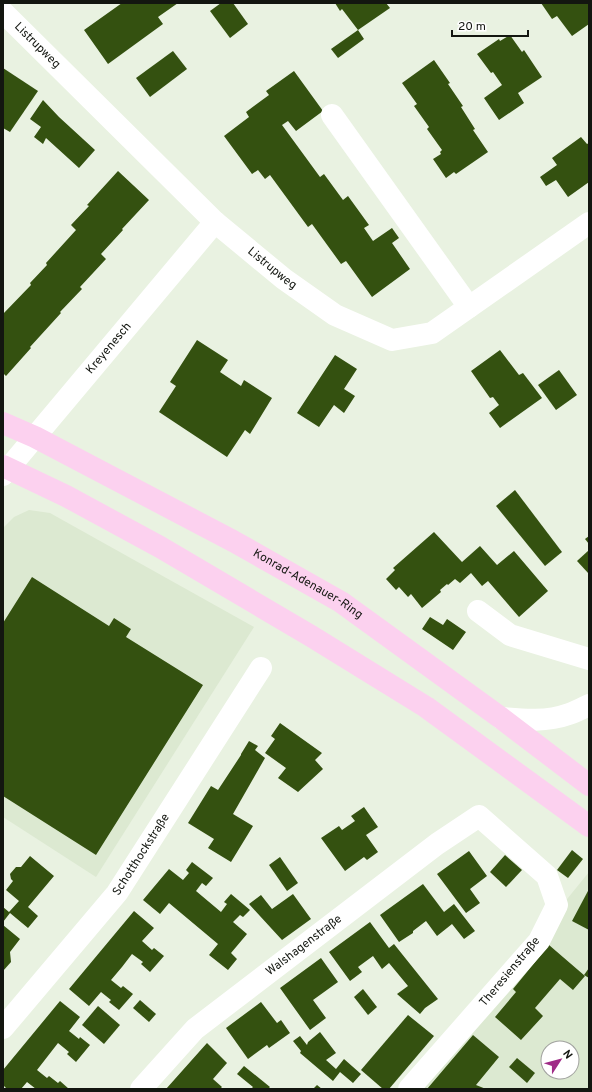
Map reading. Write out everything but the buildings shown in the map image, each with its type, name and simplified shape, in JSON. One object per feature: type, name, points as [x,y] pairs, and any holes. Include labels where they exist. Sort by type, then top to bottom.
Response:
[{"type":"main road","name":"Konrad-Adenauer-Ring","points":[[3,423],[35,437],[233,541],[341,602],[501,718],[589,785]]},
{"type":"main road","points":[[5,470],[66,496],[160,547],[311,636],[420,703],[589,826]]},
{"type":"street","name":"Listrupweg","points":[[3,12],[215,222],[284,279],[335,315],[392,340],[432,333],[589,223]]},
{"type":"street","points":[[332,115],[469,307]]},
{"type":"street","name":"Kreyenesch","points":[[5,470],[35,437],[215,222]]},
{"type":"street","points":[[478,611],[510,634],[589,659]]},
{"type":"street","name":"Schotthockstraße","points":[[3,1028],[117,893],[261,668]]},
{"type":"street","points":[[501,718],[528,720],[546,719],[569,714],[589,705]]},
{"type":"street","name":"Walshagenstraße","points":[[141,1089],[195,1029],[437,844],[479,816]]},
{"type":"street","name":"Theresienstraße","points":[[409,1089],[539,941],[557,905],[547,876],[479,816]]},
{"type":"shaded area","points":[[29,510],[50,513],[254,627],[96,877],[3,817],[3,528],[14,517]]},
{"type":"shaded area","points":[[589,872],[589,1089],[413,1089]]}]
